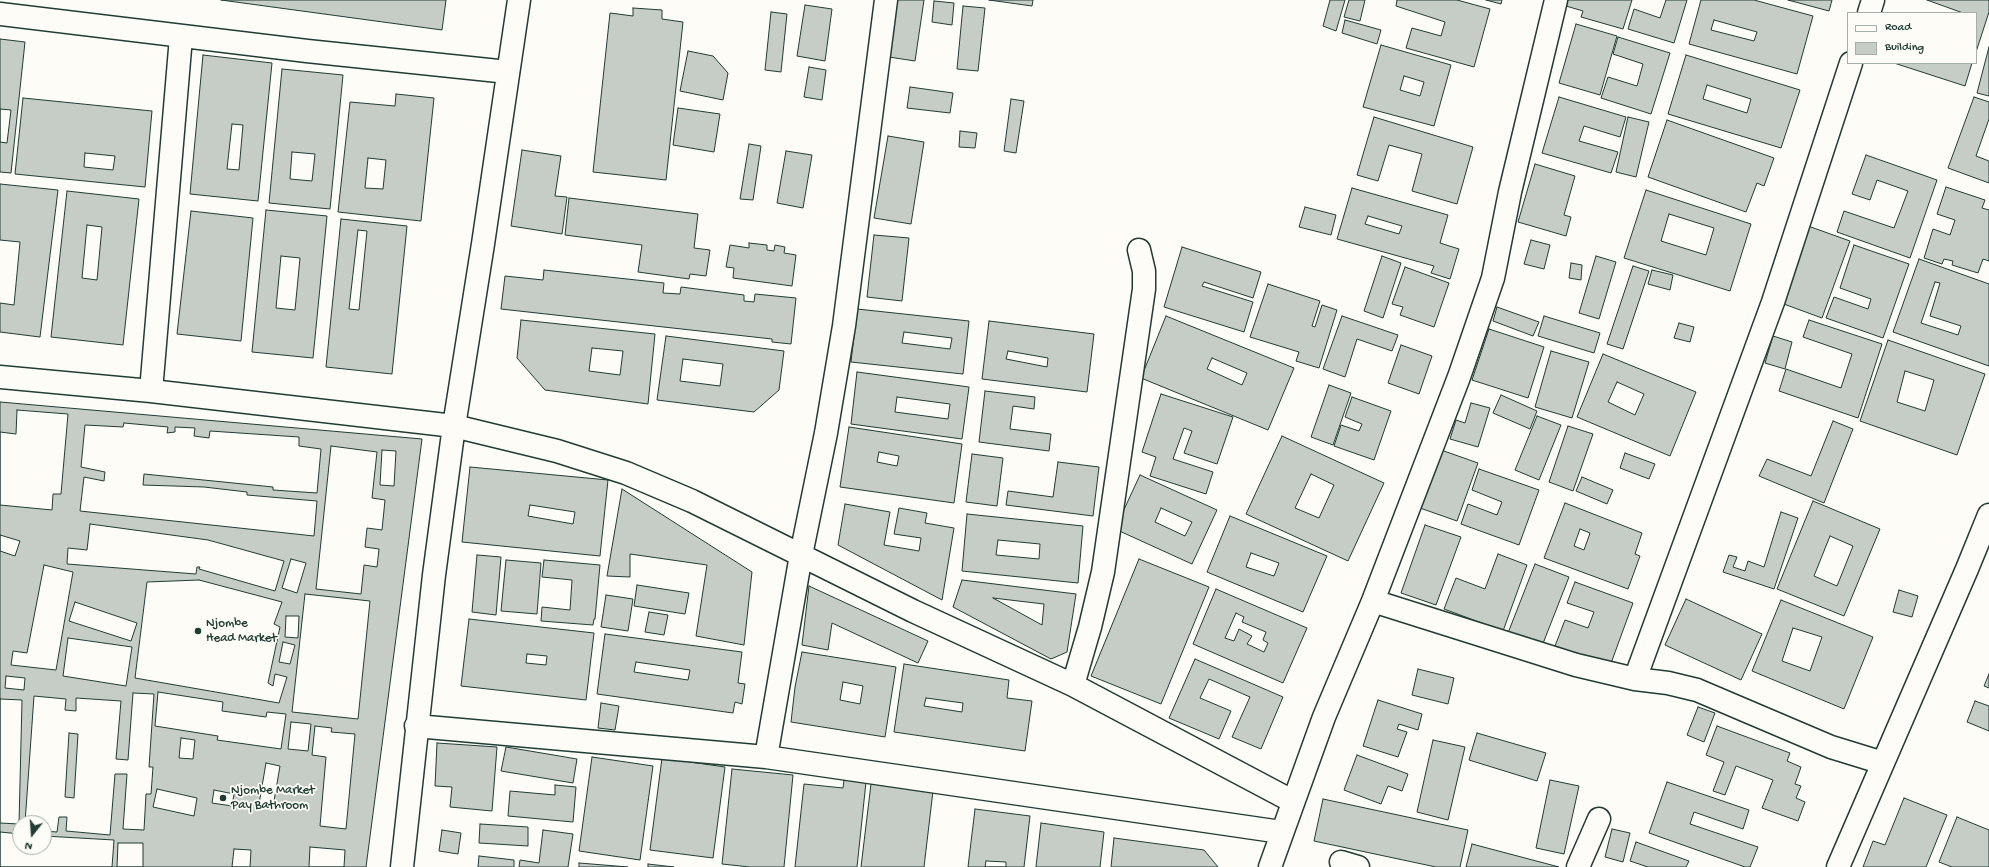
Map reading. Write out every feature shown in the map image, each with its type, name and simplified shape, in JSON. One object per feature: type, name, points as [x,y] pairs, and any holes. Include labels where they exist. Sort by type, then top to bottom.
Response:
[{"type":"street","points":[[402,867],[416,726],[454,426],[519,0]]},
{"type":"street","points":[[766,757],[801,555],[826,433],[844,326],[886,0]]},
{"type":"street","points":[[1270,867],[1292,801],[1324,717],[1373,601],[1459,377],[1493,278],[1510,192],[1556,0]]},
{"type":"street","points":[[1869,12],[1874,0]]},
{"type":"street","points":[[0,14],[181,37],[508,72]]},
{"type":"street","points":[[151,391],[181,37]]},
{"type":"street","points":[[1635,679],[1773,302],[1851,64]]},
{"type":"street","points":[[1073,685],[1090,627],[1106,549],[1144,290],[1144,271],[1139,250]]},
{"type":"street","points":[[0,377],[151,391],[454,426],[557,451],[626,473],[692,501],[914,611],[1073,685],[1292,801]]},
{"type":"street","points":[[1838,867],[1989,515]]},
{"type":"street","points":[[1373,601],[1576,665],[1635,679],[1668,683],[1697,690],[1817,742],[1883,763]]},
{"type":"street","points":[[416,726],[766,757],[1281,832]]},
{"type":"street","points":[[1578,867],[1599,819]]},
{"type":"building","points":[[221,0],[446,0],[442,30]]},
{"type":"building","points":[[897,0],[924,0],[915,61],[889,57]]},
{"type":"building","points":[[989,0],[1033,0],[1032,6]]},
{"type":"building","points":[[1330,0],[1345,0],[1336,31],[1323,26]]},
{"type":"building","points":[[1349,0],[1365,0],[1360,21],[1344,17]]},
{"type":"building","points":[[1397,0],[1457,0],[1490,9],[1474,67],[1406,48],[1412,28],[1441,36],[1445,22],[1396,6]]},
{"type":"building","points":[[1486,0],[1502,0],[1501,4]]},
{"type":"building","points":[[1568,0],[1632,0],[1623,29],[1581,17],[1583,11],[1566,6]]},
{"type":"building","points":[[1666,0],[1687,0],[1674,43],[1628,29],[1634,9],[1660,18]]},
{"type":"building","points":[[1701,0],[1754,0],[1813,16],[1797,74],[1689,44]],"holes":[[[1714,20],[1757,32],[1754,41],[1711,30]]]},
{"type":"building","points":[[1788,0],[1832,0],[1829,11]]},
{"type":"building","points":[[1927,0],[1989,0],[1989,12],[1977,49],[1977,12],[1960,12]]},
{"type":"building","points":[[934,1],[954,3],[952,25],[932,22]]},
{"type":"building","points":[[805,5],[832,9],[825,61],[797,56]]},
{"type":"building","points":[[963,6],[985,8],[978,71],[957,69]]},
{"type":"building","points":[[633,8],[662,10],[662,19],[683,22],[666,180],[593,172],[610,13],[633,16]]},
{"type":"building","points":[[771,12],[787,14],[781,72],[765,70]]},
{"type":"building","points":[[1345,20],[1381,30],[1377,44],[1342,33]]},
{"type":"building","points":[[1576,24],[1617,36],[1600,95],[1559,83]]},
{"type":"building","points":[[1618,37],[1670,53],[1651,114],[1601,98],[1608,77],[1637,86],[1643,64],[1613,54]]},
{"type":"building","points":[[0,39],[25,42],[11,173],[0,172]]},
{"type":"building","points":[[1381,45],[1451,65],[1434,126],[1363,107]],"holes":[[[1404,76],[1424,82],[1420,96],[1400,90]]]},
{"type":"building","points":[[1989,47],[1989,96],[1977,93]]},
{"type":"building","points":[[688,51],[713,56],[728,73],[723,100],[680,91]]},
{"type":"building","points":[[203,55],[272,63],[258,201],[190,194]],"holes":[[[232,124],[243,125],[239,170],[227,169]]]},
{"type":"building","points":[[1686,55],[1800,90],[1781,148],[1668,114]],"holes":[[[1707,85],[1751,99],[1747,113],[1703,99]]]},
{"type":"building","points":[[1897,64],[1972,64],[1965,86]]},
{"type":"building","points":[[809,67],[826,70],[822,100],[804,97]]},
{"type":"building","points":[[282,69],[343,75],[330,209],[269,203]],"holes":[[[292,152],[315,154],[312,181],[290,179]]]},
{"type":"building","points":[[910,87],[953,93],[950,113],[907,108]]},
{"type":"building","points":[[396,94],[434,98],[421,221],[338,212],[350,102],[395,106]],"holes":[[[368,158],[386,160],[383,189],[365,188]]]},
{"type":"building","points":[[1559,97],[1626,117],[1620,137],[1584,126],[1579,141],[1618,152],[1611,173],[1542,153]]},
{"type":"building","points":[[1974,97],[1989,102],[1989,119],[1976,156],[1989,161],[1989,183],[1948,168]]},
{"type":"building","points":[[23,98],[152,111],[145,187],[15,174]],"holes":[[[85,153],[115,156],[113,170],[84,167]]]},
{"type":"building","points":[[1011,99],[1024,101],[1016,153],[1004,151]]},
{"type":"building","points":[[678,108],[720,114],[714,152],[673,145]]},
{"type":"building","points":[[0,109],[11,110],[7,143],[0,142]]},
{"type":"building","points":[[1374,117],[1473,147],[1457,204],[1412,191],[1422,154],[1389,145],[1378,181],[1357,175]]},
{"type":"building","points":[[1628,117],[1649,122],[1636,177],[1616,172]]},
{"type":"building","points":[[1667,120],[1774,158],[1764,186],[1757,183],[1746,212],[1648,177]]},
{"type":"building","points":[[960,131],[977,133],[975,148],[959,147]]},
{"type":"building","points":[[888,136],[924,142],[911,224],[874,218]]},
{"type":"building","points":[[749,144],[761,146],[753,200],[740,199]]},
{"type":"building","points":[[522,150],[561,156],[555,196],[567,197],[562,234],[511,226]]},
{"type":"building","points":[[786,151],[812,155],[803,208],[777,203]]},
{"type":"building","points":[[1866,155],[1937,180],[1910,258],[1837,232],[1844,211],[1894,228],[1908,191],[1877,180],[1870,200],[1852,194]]},
{"type":"building","points":[[1535,164],[1575,176],[1564,215],[1571,217],[1566,236],[1518,222]]},
{"type":"building","points":[[0,184],[58,190],[40,337],[0,332],[0,303],[14,305],[20,242],[0,240]]},
{"type":"building","points":[[1946,187],[1985,200],[1982,208],[1989,210],[1989,261],[1983,259],[1978,273],[1952,265],[1953,261],[1944,259],[1942,264],[1924,258],[1933,229],[1950,235],[1955,220],[1937,214]]},
{"type":"building","points":[[1352,188],[1448,215],[1440,243],[1459,249],[1450,279],[1431,273],[1434,266],[1337,239]],"holes":[[[1368,216],[1402,226],[1399,234],[1365,224]]]},
{"type":"building","points":[[1646,190],[1751,224],[1730,291],[1624,258]],"holes":[[[1669,214],[1714,228],[1706,255],[1661,241]]]},
{"type":"building","points":[[67,191],[139,199],[123,345],[51,337]],"holes":[[[87,225],[102,227],[97,280],[82,278]]]},
{"type":"building","points":[[569,198],[698,214],[694,248],[710,250],[706,276],[690,274],[689,279],[638,272],[642,245],[565,235]]},
{"type":"building","points":[[1305,207],[1336,215],[1331,235],[1299,227]]},
{"type":"building","points":[[266,210],[327,216],[313,358],[252,352]],"holes":[[[281,256],[300,258],[295,310],[276,308]]]},
{"type":"building","points":[[191,211],[253,218],[241,341],[177,334]]},
{"type":"building","points":[[341,219],[407,226],[392,374],[326,367]],"holes":[[[358,230],[367,231],[359,310],[349,309]]]},
{"type":"building","points":[[1808,226],[1850,241],[1822,318],[1781,303]]},
{"type":"building","points":[[874,235],[909,238],[902,301],[867,297]]},
{"type":"building","points":[[1531,240],[1550,245],[1544,269],[1524,264]]},
{"type":"building","points":[[749,243],[767,245],[767,250],[774,251],[775,245],[785,247],[784,253],[796,255],[792,286],[733,278],[734,268],[726,267],[730,245],[749,248]]},
{"type":"building","points":[[1854,245],[1909,264],[1883,338],[1826,318],[1834,297],[1868,309],[1871,299],[1840,288]]},
{"type":"building","points":[[1182,247],[1261,272],[1253,298],[1204,282],[1202,286],[1253,302],[1244,332],[1164,307]]},
{"type":"building","points":[[1382,256],[1401,263],[1383,318],[1364,311]]},
{"type":"building","points":[[1596,256],[1616,262],[1599,319],[1579,313]]},
{"type":"building","points":[[1919,259],[1989,284],[1989,366],[1893,332]],"holes":[[[1935,282],[1940,283],[1930,316],[1961,326],[1958,335],[1921,323]]]},
{"type":"building","points":[[1571,263],[1582,265],[1581,280],[1569,278]]},
{"type":"building","points":[[1633,266],[1649,271],[1623,349],[1607,344]]},
{"type":"building","points":[[1405,267],[1449,283],[1434,327],[1400,315],[1403,307],[1392,304]]},
{"type":"building","points":[[544,270],[664,283],[663,293],[680,294],[681,287],[744,295],[744,301],[754,302],[755,294],[796,298],[791,344],[772,342],[772,339],[501,309],[505,276],[543,280]]},
{"type":"building","points":[[1652,270],[1673,275],[1670,290],[1648,284]]},
{"type":"building","points":[[1268,284],[1320,301],[1312,326],[1315,327],[1322,305],[1337,310],[1319,368],[1296,361],[1299,352],[1250,337]]},
{"type":"building","points":[[1497,307],[1539,322],[1533,336],[1493,321]]},
{"type":"building","points":[[857,309],[969,321],[963,374],[851,362]],"holes":[[[904,332],[952,338],[950,349],[902,343]]]},
{"type":"building","points":[[1166,316],[1294,368],[1268,430],[1141,378]],"holes":[[[1212,358],[1247,373],[1242,385],[1207,369]]]},
{"type":"building","points":[[1342,316],[1398,335],[1392,351],[1357,339],[1345,377],[1323,369]]},
{"type":"building","points":[[1544,316],[1600,333],[1594,353],[1538,336]]},
{"type":"building","points":[[521,320],[655,334],[648,404],[545,390],[517,358]]},
{"type":"building","points":[[1809,320],[1882,344],[1858,418],[1779,391],[1786,369],[1841,388],[1852,354],[1803,337]]},
{"type":"building","points":[[989,321],[1094,334],[1087,392],[982,379]],"holes":[[[1008,351],[1048,358],[1047,367],[1006,359]]]},
{"type":"building","points":[[1679,323],[1694,327],[1690,342],[1674,338]]},
{"type":"building","points":[[1489,329],[1544,347],[1528,398],[1472,380]]},
{"type":"building","points":[[666,336],[784,351],[779,390],[754,412],[657,400]]},
{"type":"building","points":[[1773,336],[1792,342],[1785,369],[1765,363]]},
{"type":"building","points":[[1888,340],[1985,374],[1957,455],[1860,421]],"holes":[[[1905,371],[1934,380],[1925,411],[1897,402]]]},
{"type":"building","points":[[1401,345],[1432,356],[1419,394],[1388,383]]},
{"type":"building","points":[[592,348],[623,351],[620,375],[589,371]]},
{"type":"building","points":[[1551,351],[1589,362],[1572,418],[1535,407]]},
{"type":"building","points":[[1603,354],[1696,392],[1670,456],[1577,417]],"holes":[[[1617,382],[1644,394],[1635,415],[1608,402]]]},
{"type":"building","points":[[683,359],[723,364],[720,386],[680,381]]},
{"type":"building","points":[[857,372],[969,387],[962,439],[851,424]],"holes":[[[897,397],[950,404],[948,419],[895,412]]]},
{"type":"building","points":[[1329,385],[1351,393],[1333,445],[1311,437]]},
{"type":"building","points":[[985,391],[1035,397],[1034,409],[1013,406],[1010,429],[1051,434],[1049,451],[979,442]]},
{"type":"building","points":[[1161,394],[1233,417],[1217,464],[1184,453],[1192,431],[1184,428],[1173,459],[1213,472],[1206,494],[1150,476],[1156,457],[1142,452]]},
{"type":"building","points":[[1501,395],[1537,411],[1530,429],[1493,413]]},
{"type":"building","points":[[1352,397],[1391,411],[1374,460],[1334,446],[1341,425],[1359,431],[1362,424],[1345,417]]},
{"type":"building","name":"Njombe Head Market","points":[[0,402],[422,439],[366,867],[0,867]]},
{"type":"building","points":[[1471,403],[1490,408],[1478,447],[1450,439],[1456,420],[1465,423]]},
{"type":"building","points":[[17,410],[68,414],[61,494],[53,494],[52,510],[0,505],[0,432],[16,434]]},
{"type":"building","points":[[1537,416],[1561,425],[1539,480],[1515,470]]},
{"type":"building","points":[[1833,421],[1853,429],[1824,503],[1759,476],[1767,459],[1811,476]]},
{"type":"building","points":[[124,423],[168,427],[167,433],[175,432],[175,427],[195,428],[194,436],[209,438],[210,431],[299,437],[299,446],[321,449],[317,493],[273,490],[273,487],[144,474],[143,485],[204,487],[247,492],[247,495],[317,501],[314,536],[80,511],[84,477],[104,481],[105,472],[81,467],[85,425],[123,427]]},
{"type":"building","points":[[1568,426],[1593,434],[1573,491],[1549,482]]},
{"type":"building","points":[[849,427],[962,444],[954,503],[840,487]],"holes":[[[879,452],[899,456],[897,466],[877,462]]]},
{"type":"building","points":[[1282,436],[1384,483],[1348,561],[1246,514]],"holes":[[[1311,474],[1334,485],[1319,518],[1295,508]]]},
{"type":"building","points":[[331,446],[377,452],[372,498],[385,500],[382,530],[367,528],[365,547],[379,549],[377,567],[364,565],[361,594],[316,589]]},
{"type":"building","points":[[382,450],[396,451],[394,486],[380,485]]},
{"type":"building","points":[[1441,450],[1478,463],[1457,521],[1420,508]]},
{"type":"building","points":[[1625,453],[1655,464],[1649,479],[1620,468]]},
{"type":"building","points":[[972,454],[1003,458],[997,506],[966,502]]},
{"type":"building","points":[[1058,462],[1099,467],[1093,516],[1006,505],[1008,491],[1053,497]]},
{"type":"building","points":[[470,467],[608,480],[600,556],[462,542]],"holes":[[[530,505],[575,512],[573,524],[528,516]]]},
{"type":"building","points":[[1479,469],[1539,490],[1519,545],[1461,524],[1468,504],[1497,515],[1502,502],[1472,490]]},
{"type":"building","points":[[1140,475],[1217,510],[1192,564],[1115,529]],"holes":[[[1161,508],[1192,522],[1185,536],[1155,522]]]},
{"type":"building","points":[[1582,477],[1613,490],[1607,504],[1576,491]]},
{"type":"building","points":[[622,489],[752,572],[744,645],[696,636],[707,565],[630,554],[630,577],[607,576]]},
{"type":"building","points":[[1813,501],[1880,529],[1844,616],[1777,589]],"holes":[[[1830,536],[1853,546],[1837,586],[1814,576]]]},
{"type":"building","points":[[1565,503],[1642,533],[1635,554],[1640,556],[1628,589],[1544,558]],"holes":[[[1580,529],[1590,533],[1584,550],[1574,546]]]},
{"type":"building","points":[[845,504],[890,512],[884,545],[919,551],[921,538],[894,534],[899,508],[927,513],[925,523],[954,528],[942,600],[838,545]]},
{"type":"building","points":[[1781,512],[1798,518],[1774,589],[1723,572],[1729,555],[1737,557],[1733,567],[1745,571],[1748,561],[1764,567]]},
{"type":"building","points":[[967,514],[1083,526],[1078,583],[962,571]],"holes":[[[998,540],[1040,544],[1039,559],[996,555]]]},
{"type":"building","points":[[1230,516],[1327,556],[1303,612],[1207,572]],"holes":[[[1251,553],[1279,563],[1274,576],[1246,567]]]},
{"type":"building","points":[[90,524],[208,540],[284,561],[275,591],[199,569],[200,567],[197,567],[196,574],[67,564],[68,548],[87,550]]},
{"type":"building","points":[[1425,525],[1461,537],[1436,605],[1401,593]]},
{"type":"building","points":[[0,535],[20,541],[15,556],[0,551]]},
{"type":"building","points":[[1498,554],[1527,565],[1503,631],[1444,609],[1456,578],[1485,589]]},
{"type":"building","points":[[477,555],[501,557],[496,615],[472,612]]},
{"type":"building","points":[[291,559],[306,563],[297,593],[282,588]]},
{"type":"building","points":[[1139,559],[1209,587],[1161,704],[1091,676]]},
{"type":"building","points":[[506,560],[541,563],[537,614],[501,611]]},
{"type":"building","points":[[544,560],[600,565],[595,619],[593,625],[541,621],[542,607],[570,610],[572,580],[542,577]]},
{"type":"building","points":[[1535,564],[1569,577],[1542,646],[1508,633]]},
{"type":"building","points":[[44,565],[73,572],[56,670],[11,665],[13,651],[27,653]]},
{"type":"building","points":[[199,580],[282,602],[274,624],[280,627],[268,683],[273,686],[275,674],[287,677],[279,703],[135,678],[147,582]]},
{"type":"building","points":[[962,580],[1076,594],[1067,652],[1051,659],[953,607]],"holes":[[[993,598],[1044,604],[1042,625]]]},
{"type":"building","points":[[1575,582],[1633,603],[1610,666],[1555,646],[1565,620],[1588,628],[1594,612],[1567,603]]},
{"type":"building","points":[[637,585],[689,593],[685,614],[634,606]]},
{"type":"building","points":[[809,586],[928,641],[918,663],[832,623],[828,650],[802,645]]},
{"type":"building","points":[[1216,589],[1307,628],[1283,683],[1193,644]],"holes":[[[1236,613],[1244,617],[1242,622],[1266,632],[1263,640],[1268,643],[1264,652],[1247,644],[1252,636],[1239,629],[1234,641],[1225,638]]]},
{"type":"building","points":[[1899,590],[1918,596],[1912,617],[1893,612]]},
{"type":"building","points":[[305,594],[370,601],[358,719],[292,712]]},
{"type":"building","points":[[606,595],[633,599],[628,631],[601,627]]},
{"type":"building","points":[[1686,599],[1762,634],[1741,680],[1665,645]]},
{"type":"building","points":[[1781,600],[1873,637],[1844,709],[1752,671]],"holes":[[[1793,628],[1822,637],[1810,671],[1782,661]]]},
{"type":"building","points":[[75,602],[137,623],[131,641],[69,621]]},
{"type":"building","points":[[649,612],[668,615],[664,635],[645,632]]},
{"type":"building","points":[[286,616],[299,616],[298,638],[285,637]]},
{"type":"building","points":[[469,619],[594,633],[586,700],[461,686]],"holes":[[[527,654],[547,656],[546,665],[526,663]]]},
{"type":"building","points":[[605,634],[742,652],[738,683],[745,684],[742,704],[735,702],[733,713],[597,694]],"holes":[[[636,662],[690,670],[688,680],[634,672]]]},
{"type":"building","points":[[68,638],[132,647],[126,686],[63,676]]},
{"type":"building","points":[[283,642],[295,645],[290,664],[279,662]]},
{"type":"building","points":[[802,652],[896,667],[885,737],[791,722],[795,687]],"holes":[[[843,682],[863,686],[860,704],[840,700]]]},
{"type":"building","points":[[1195,659],[1283,697],[1261,749],[1232,737],[1250,697],[1209,679],[1200,698],[1231,711],[1219,739],[1169,718]]},
{"type":"building","points":[[904,664],[1009,680],[1007,698],[1032,701],[1025,751],[894,732]],"holes":[[[926,698],[963,703],[962,712],[924,706]]]},
{"type":"building","points":[[1418,669],[1454,678],[1448,704],[1412,695]]},
{"type":"building","points":[[1989,674],[1989,688],[1984,686]]},
{"type":"building","points":[[6,676],[25,678],[24,690],[5,688]]},
{"type":"building","points":[[158,692],[223,702],[222,711],[266,717],[267,712],[286,714],[281,749],[217,740],[218,736],[155,726]]},
{"type":"building","points":[[133,693],[154,694],[149,767],[153,767],[151,794],[146,794],[144,830],[123,829],[127,774],[115,774],[110,835],[66,831],[67,817],[59,817],[57,832],[52,832],[52,815],[26,815],[34,696],[66,699],[65,710],[76,711],[76,698],[121,701],[116,759],[128,760]],"holes":[[[69,733],[78,734],[74,798],[65,797]]]},
{"type":"building","points":[[0,699],[22,700],[19,815],[12,815],[12,824],[0,823]]},
{"type":"building","points":[[1378,700],[1422,714],[1418,730],[1399,724],[1397,729],[1407,732],[1398,757],[1363,746]]},
{"type":"building","points":[[1975,701],[1989,706],[1989,731],[1967,722]]},
{"type":"building","points":[[601,703],[619,706],[615,730],[598,728]]},
{"type":"building","points":[[1698,707],[1715,713],[1704,742],[1687,735]]},
{"type":"building","points":[[291,722],[311,724],[308,751],[288,749]]},
{"type":"building","points":[[315,726],[332,728],[331,732],[355,734],[346,829],[320,826],[326,757],[312,755]]},
{"type":"building","points":[[1717,726],[1790,753],[1787,761],[1801,767],[1795,784],[1801,786],[1796,798],[1805,802],[1798,821],[1762,808],[1773,780],[1736,766],[1725,795],[1713,791],[1724,762],[1706,755]]},
{"type":"building","points":[[1477,733],[1546,753],[1537,781],[1469,760]]},
{"type":"building","points":[[181,738],[195,740],[193,759],[179,758]]},
{"type":"building","points":[[1433,740],[1465,747],[1448,820],[1417,812]]},
{"type":"building","points":[[437,743],[497,747],[492,811],[450,807],[452,787],[435,786]]},
{"type":"building","points":[[506,747],[577,759],[573,783],[501,771]]},
{"type":"building","points":[[1357,755],[1408,774],[1402,791],[1388,786],[1381,804],[1344,790]]},
{"type":"building","points":[[592,757],[653,766],[640,860],[579,851]]},
{"type":"building","points":[[662,758],[725,767],[713,858],[650,850]]},
{"type":"building","points":[[266,763],[280,766],[273,807],[259,804]]},
{"type":"building","points":[[732,769],[793,775],[784,867],[750,867],[722,864]]},
{"type":"building","points":[[844,780],[866,782],[857,867],[795,867],[804,784],[843,788]]},
{"type":"building","points":[[1550,780],[1579,786],[1564,854],[1536,848]]},
{"type":"building","points":[[1667,782],[1749,810],[1743,829],[1694,812],[1690,824],[1758,847],[1750,867],[1745,867],[1649,833]]},
{"type":"building","points":[[871,784],[933,791],[924,867],[861,867]]},
{"type":"building","points":[[555,785],[576,787],[573,822],[508,816],[510,791],[555,795]]},
{"type":"building","points":[[157,789],[197,798],[194,816],[153,807]]},
{"type":"building","name":"Njombe Market Pay Bathroom","points":[[214,790],[234,794],[232,806],[212,803]]},
{"type":"building","points":[[1904,798],[1947,815],[1926,867],[1863,867],[1873,841],[1885,845]]},
{"type":"building","points":[[1323,799],[1468,830],[1460,867],[1436,867],[1314,841]]},
{"type":"building","points":[[975,809],[1030,816],[1024,867],[968,867]]},
{"type":"building","points":[[1957,817],[1989,830],[1989,867],[1952,867],[1939,862]]},
{"type":"building","points":[[1041,823],[1104,832],[1100,867],[1036,867]]},
{"type":"building","points":[[480,824],[528,827],[528,846],[479,843]]},
{"type":"building","points":[[1612,829],[1630,833],[1623,862],[1605,857]]},
{"type":"building","points":[[442,830],[461,833],[458,854],[439,851]]},
{"type":"building","points":[[543,830],[573,834],[568,867],[519,867],[520,860],[539,863]]},
{"type":"building","points":[[0,832],[12,833],[12,855],[52,855],[52,836],[114,840],[112,867],[0,867]]},
{"type":"building","points":[[1114,838],[1204,850],[1218,867],[1111,867]]},
{"type":"building","points":[[1636,842],[1689,861],[1686,867],[1648,867],[1630,861]]},
{"type":"building","points":[[118,843],[143,843],[143,867],[117,867]]},
{"type":"building","points":[[1472,844],[1559,867],[1466,867]]},
{"type":"building","points":[[310,847],[345,850],[344,867],[309,867]]},
{"type":"building","points":[[234,849],[251,850],[250,867],[232,867]]},
{"type":"building","points":[[479,856],[514,860],[514,867],[478,867]]},
{"type":"building","points":[[986,861],[1006,862],[1006,867],[985,867]]},
{"type":"building","points":[[579,863],[628,867],[579,867]]},
{"type":"building","points":[[648,864],[674,867],[648,867]]},
{"type":"place","name":"Njombe Head Market","points":[[198,631]]},
{"type":"place","name":"Njombe Market Pay Bathroom","points":[[223,798]]}]
